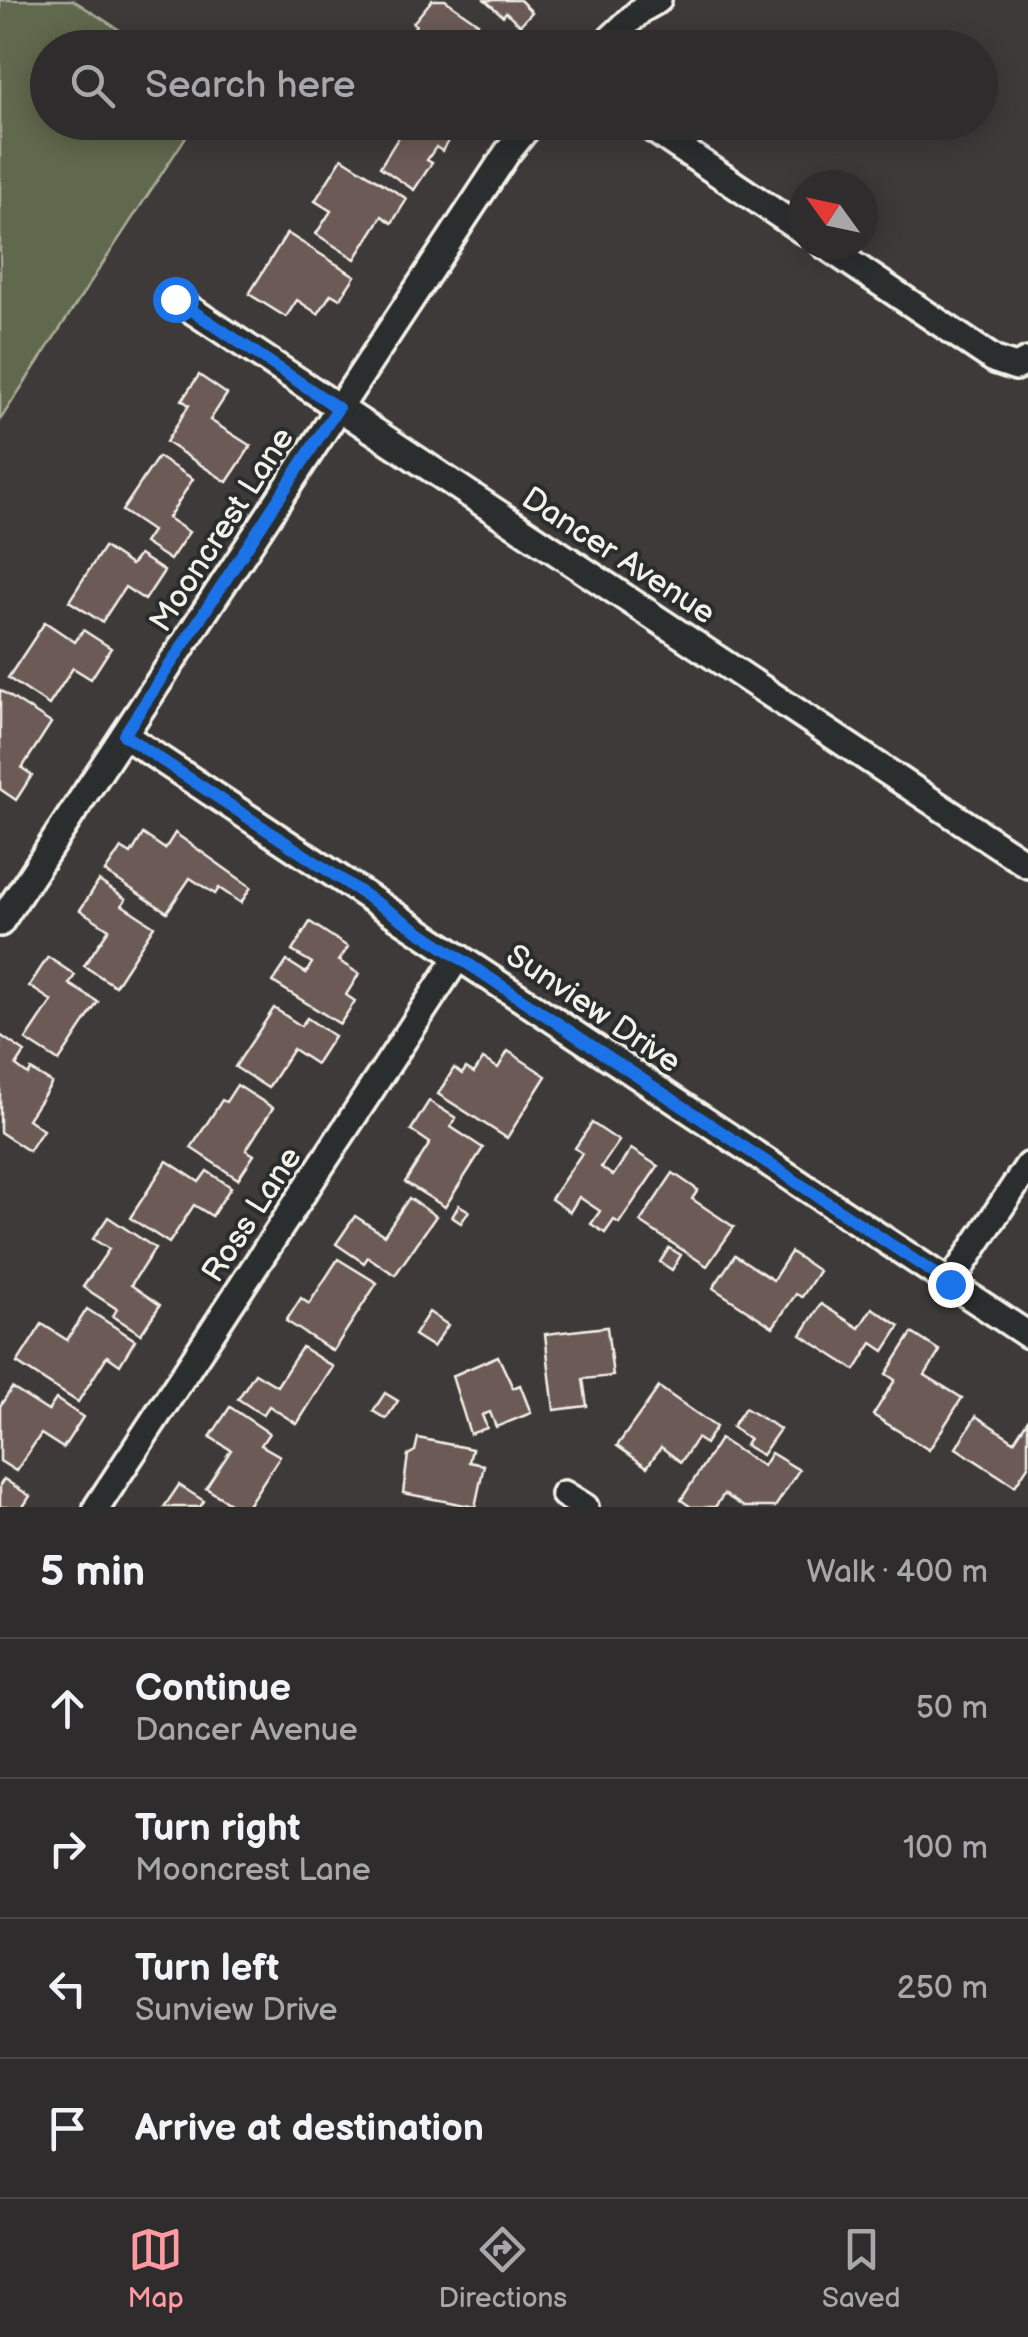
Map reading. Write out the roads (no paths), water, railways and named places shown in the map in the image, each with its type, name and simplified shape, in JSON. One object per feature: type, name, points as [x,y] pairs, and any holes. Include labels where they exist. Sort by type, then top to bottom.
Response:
[{"type":"street","points":[[620,30],[658,0]]},
{"type":"street","name":"Mooncrest Lane","points":[[0,923],[517,140]]},
{"type":"street","points":[[669,140],[788,221]]},
{"type":"street","points":[[846,260],[995,360],[1016,368],[1028,361]]},
{"type":"street","name":"Dancer Avenue","points":[[175,299],[1028,865]]},
{"type":"street","name":"Sunview Drive","points":[[124,735],[1028,1335]]},
{"type":"street","name":"Ross Lane","points":[[97,1507],[458,957]]},
{"type":"street","points":[[950,1284],[1028,1166]]}]
